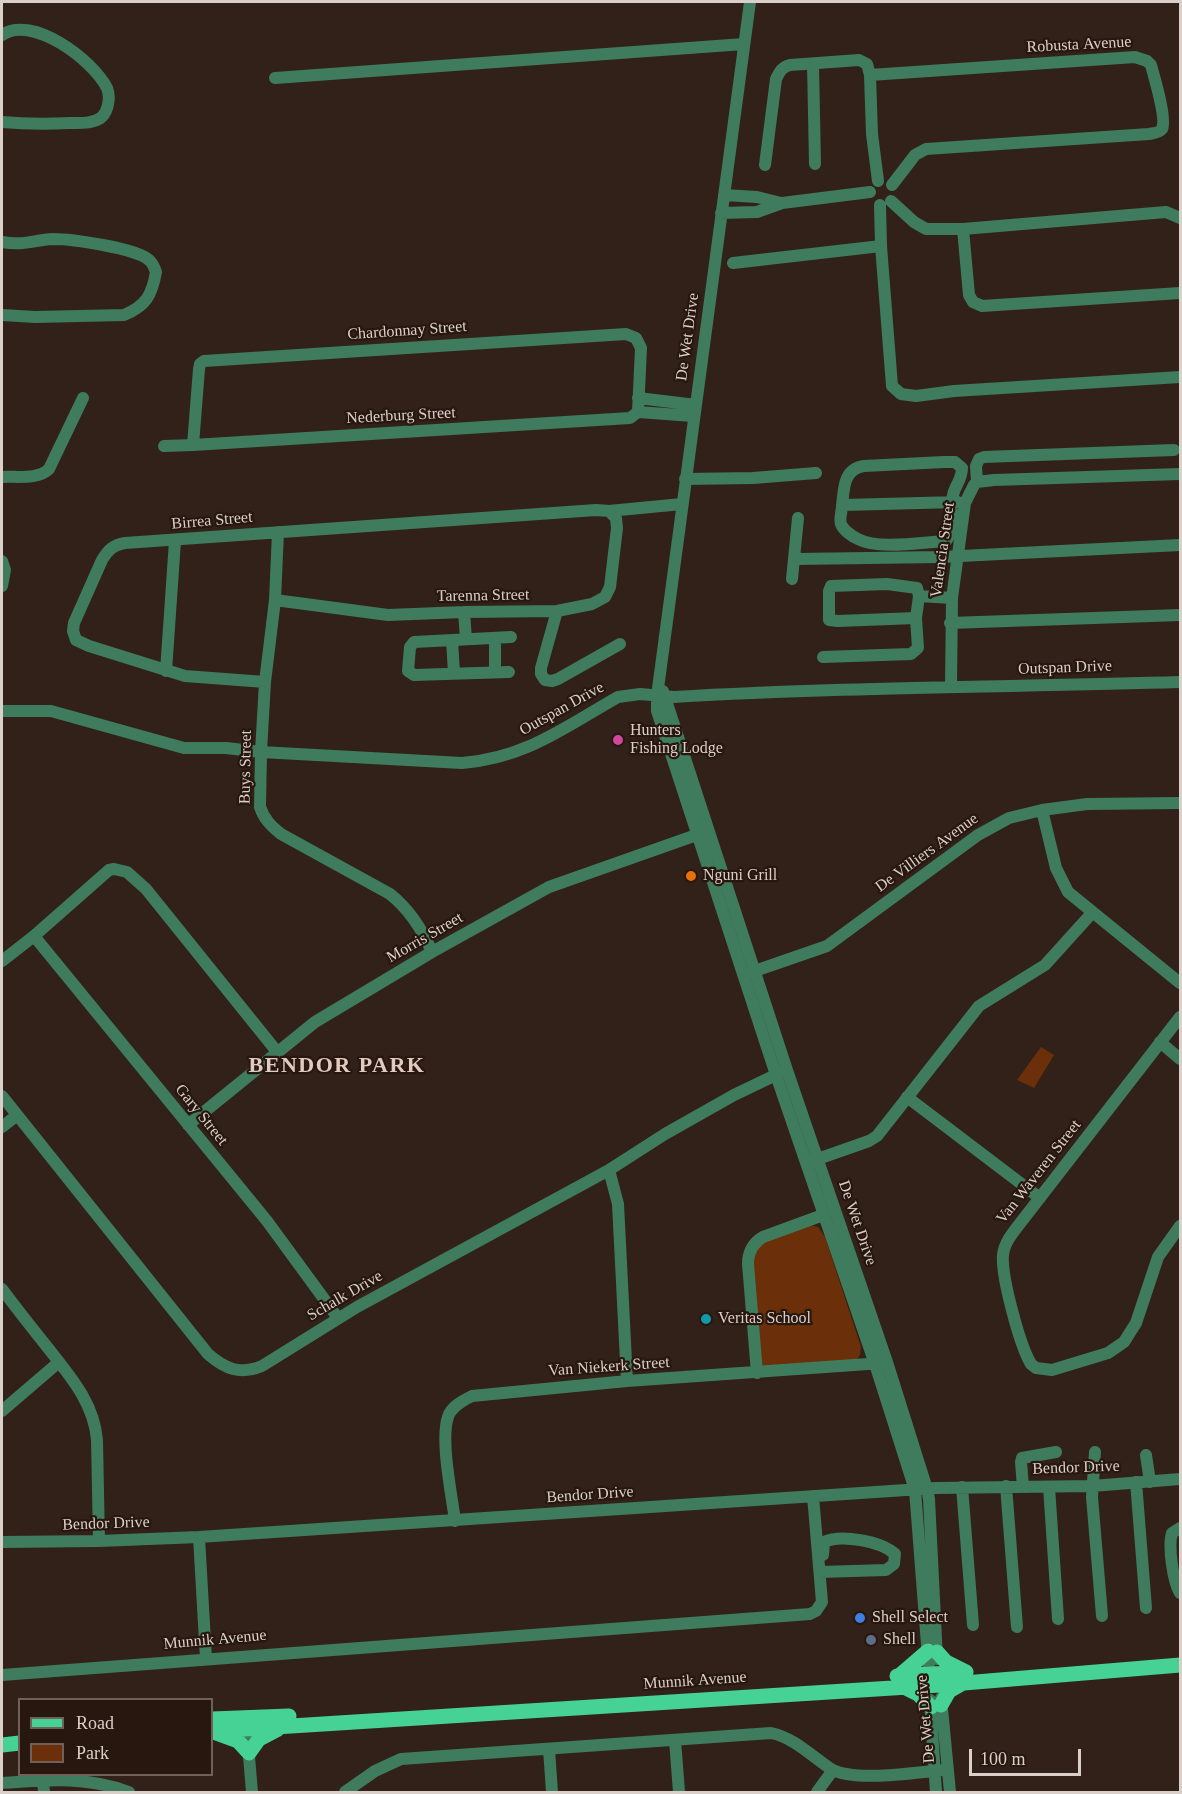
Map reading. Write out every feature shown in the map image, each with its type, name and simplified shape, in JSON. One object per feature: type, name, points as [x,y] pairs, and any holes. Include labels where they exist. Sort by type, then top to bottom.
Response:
[{"type":"main road","points":[[932,1652],[966,1677],[936,1706],[900,1681],[932,1652]]},
{"type":"main road","name":"Munnik Avenue","points":[[966,1677],[1180,1656]]},
{"type":"main road","name":"Munnik Avenue","points":[[213,1731],[246,1722],[308,1716],[1180,1665]]},
{"type":"main road","name":"Munnik Avenue","points":[[213,1719],[286,1726],[900,1681]]},
{"type":"main road","points":[[213,1731],[238,1741],[249,1753],[259,1739],[286,1726]]},
{"type":"main road","points":[[2,1736],[18,1735]]},
{"type":"main road","points":[[2,1744],[18,1743]]},
{"type":"street","name":"De Wet Drive","points":[[750,2],[685,479],[658,716],[703,833],[781,1072],[881,1363],[921,1490],[923,1615],[932,1652],[940,1770],[936,1792]]},
{"type":"street","points":[[2,35],[8,30],[28,29],[53,39],[89,65],[107,88],[108,95],[106,113],[94,122],[40,125],[2,122]]},
{"type":"street","points":[[275,78],[744,44]]},
{"type":"street","name":"Robusta Avenue","points":[[870,75],[1135,57],[1151,65],[1162,111],[1164,123],[1162,128],[1158,132],[1149,134],[926,149],[915,155],[892,185]]},
{"type":"street","points":[[765,165],[776,78],[784,66],[859,60],[867,64],[870,75],[874,187],[872,200],[886,203],[926,229],[963,229],[1166,212],[1180,218]]},
{"type":"street","points":[[813,64],[815,164]]},
{"type":"street","points":[[722,213],[757,212],[782,203],[874,187],[885,181],[892,185],[894,196],[886,203],[881,246],[892,386],[901,394],[916,396],[954,391],[1180,377]]},
{"type":"street","points":[[724,195],[757,197],[782,203]]},
{"type":"street","points":[[963,229],[969,295],[973,302],[982,306],[1180,293]]},
{"type":"street","points":[[2,242],[27,244],[50,239],[69,239],[124,249],[148,258],[156,272],[153,288],[146,301],[124,315],[35,317],[2,315]]},
{"type":"street","points":[[734,263],[881,246]]},
{"type":"street","name":"Chardonnay Street","points":[[193,445],[198,369],[204,361],[626,334],[636,338],[641,348],[638,399]]},
{"type":"street","points":[[2,477],[36,475],[49,469],[83,398]]},
{"type":"street","points":[[638,412],[638,399],[695,411]]},
{"type":"street","name":"Nederburg Street","points":[[164,446],[630,418],[638,412],[695,411]]},
{"type":"street","name":"Valencia Street","points":[[951,686],[950,623],[958,556],[959,502],[977,482],[976,462],[984,457],[1174,450]]},
{"type":"street","points":[[955,462],[962,468],[962,477],[954,491],[959,502],[952,529],[946,541],[882,544],[858,539],[842,527],[840,520],[844,488],[850,472],[854,468],[864,466],[955,462]]},
{"type":"street","points":[[685,479],[753,478],[816,473]]},
{"type":"street","points":[[977,482],[1180,474]]},
{"type":"street","points":[[843,505],[959,502]]},
{"type":"street","name":"Birrea Street","points":[[265,681],[194,677],[166,671],[81,643],[73,637],[73,631],[102,560],[108,551],[125,543],[596,510],[611,513],[682,504]]},
{"type":"street","name":"Tarenna Street","points":[[275,600],[380,615],[557,611],[592,604],[605,597],[608,592],[617,528],[611,513]]},
{"type":"street","points":[[792,579],[798,518]]},
{"type":"street","name":"Buys Street","points":[[278,532],[275,600],[265,681],[260,807],[268,823],[280,834],[390,894],[413,916],[432,952]]},
{"type":"street","points":[[166,671],[175,541]]},
{"type":"street","points":[[795,560],[958,556],[1180,545]]},
{"type":"street","points":[[2,561],[5,570],[2,586]]},
{"type":"street","points":[[824,657],[912,654],[918,648],[916,618],[919,596],[917,588],[887,584],[830,587],[828,618],[832,621],[916,618]]},
{"type":"street","points":[[919,596],[952,598]]},
{"type":"street","points":[[557,611],[541,668],[541,674],[545,680],[558,679],[620,644]]},
{"type":"street","points":[[464,612],[466,639]]},
{"type":"street","points":[[950,623],[1180,615]]},
{"type":"street","points":[[495,638],[495,672]]},
{"type":"street","points":[[509,672],[414,675],[408,671],[411,644],[414,642],[512,638]]},
{"type":"street","points":[[452,640],[454,674]]},
{"type":"street","name":"Outspan Drive","points":[[2,711],[45,710],[176,746],[462,763],[476,762],[530,748],[618,697],[633,694],[661,697],[951,686],[1180,682]]},
{"type":"street","name":"De Villiers Avenue","points":[[750,973],[827,946],[986,830],[1009,818],[1042,810],[1087,804],[1180,803]]},
{"type":"street","points":[[1042,810],[1056,868],[1068,892],[1180,983]]},
{"type":"street","name":"Morris Street","points":[[188,1125],[315,1022],[432,952],[549,886],[703,833]]},
{"type":"street","points":[[2,961],[109,870],[114,869],[127,873],[146,889],[278,1053]]},
{"type":"street","points":[[812,1161],[877,1136],[979,1006],[1045,965],[1092,913]]},
{"type":"street","name":"Gary Street","points":[[34,936],[267,1221],[338,1318]]},
{"type":"street","name":"Van Waveren Street","points":[[1180,1017],[1009,1239],[1003,1253],[1003,1264],[1017,1327],[1028,1359],[1036,1368],[1052,1370],[1108,1353],[1124,1342],[1136,1323],[1158,1257],[1180,1226]]},
{"type":"street","points":[[1160,1042],[1180,1059]]},
{"type":"street","name":"Schalk Drive","points":[[2,1096],[208,1354],[220,1365],[233,1370],[250,1371],[262,1366],[338,1318],[609,1170],[734,1095],[781,1072]]},
{"type":"street","points":[[907,1097],[1040,1198]]},
{"type":"street","points":[[2,1126],[16,1116]]},
{"type":"street","name":"De Wet Drive","points":[[812,1161],[823,1215],[881,1363]]},
{"type":"street","points":[[609,1170],[618,1204],[627,1381]]},
{"type":"street","points":[[757,1373],[748,1264],[750,1250],[755,1242],[763,1237],[823,1215]]},
{"type":"street","points":[[2,1289],[78,1385],[91,1410],[96,1428],[99,1541]]},
{"type":"street","points":[[2,1411],[60,1362]]},
{"type":"street","name":"Van Niekerk Street","points":[[455,1521],[446,1426],[448,1416],[461,1401],[472,1396],[627,1381],[881,1363]]},
{"type":"street","points":[[1023,1480],[1022,1458],[1056,1452]]},
{"type":"street","points":[[1095,1452],[1092,1492],[1102,1616]]},
{"type":"street","points":[[1146,1455],[1149,1477]]},
{"type":"street","name":"Bendor Drive","points":[[2,1542],[199,1537],[921,1490],[962,1493],[1006,1486],[1023,1480],[1050,1493],[1092,1492],[1149,1477],[1180,1479]]},
{"type":"street","points":[[1136,1482],[1146,1608]]},
{"type":"street","points":[[1006,1486],[1017,1627]]},
{"type":"street","points":[[962,1493],[973,1624]]},
{"type":"street","points":[[1050,1493],[1058,1618]]},
{"type":"street","name":"Munnik Avenue","points":[[2,1675],[810,1614],[816,1611],[822,1602],[822,1571],[813,1496]]},
{"type":"street","points":[[1180,1528],[1172,1533],[1170,1543],[1180,1593]]},
{"type":"street","points":[[199,1537],[206,1659]]},
{"type":"street","points":[[857,1539],[889,1549],[895,1554],[894,1564],[886,1570],[822,1571],[823,1545],[827,1540],[857,1539]]},
{"type":"street","points":[[246,1722],[252,1792]]},
{"type":"street","points":[[345,1792],[375,1771],[401,1759],[771,1733],[790,1740],[833,1770],[849,1776],[940,1770]]},
{"type":"street","points":[[675,1740],[679,1792]]},
{"type":"street","points":[[549,1749],[552,1792]]},
{"type":"street","points":[[817,1792],[833,1770]]},
{"type":"street","name":"De Wet Drive","points":[[940,1770],[950,1792]]},
{"type":"street","points":[[2,1783],[44,1786],[89,1780],[129,1792]]},
{"type":"green space","points":[[1041,1047],[1054,1055],[1034,1088],[1017,1080]]},
{"type":"green space","points":[[809,1225],[818,1227],[825,1237],[861,1347],[860,1355],[856,1361],[764,1367],[761,1364],[752,1260],[758,1245]]},
{"type":"place","name":"Hunters Fishing Lodge","points":[[618,740]]},
{"type":"place","name":"Nguni Grill","points":[[691,876]]},
{"type":"place","name":"Veritas School","points":[[706,1319]]},
{"type":"place","name":"Shell Select","points":[[860,1618]]},
{"type":"place","name":"Shell","points":[[871,1640]]},
{"type":"district","name":"BENDOR PARK","points":[[337,1066]]}]
